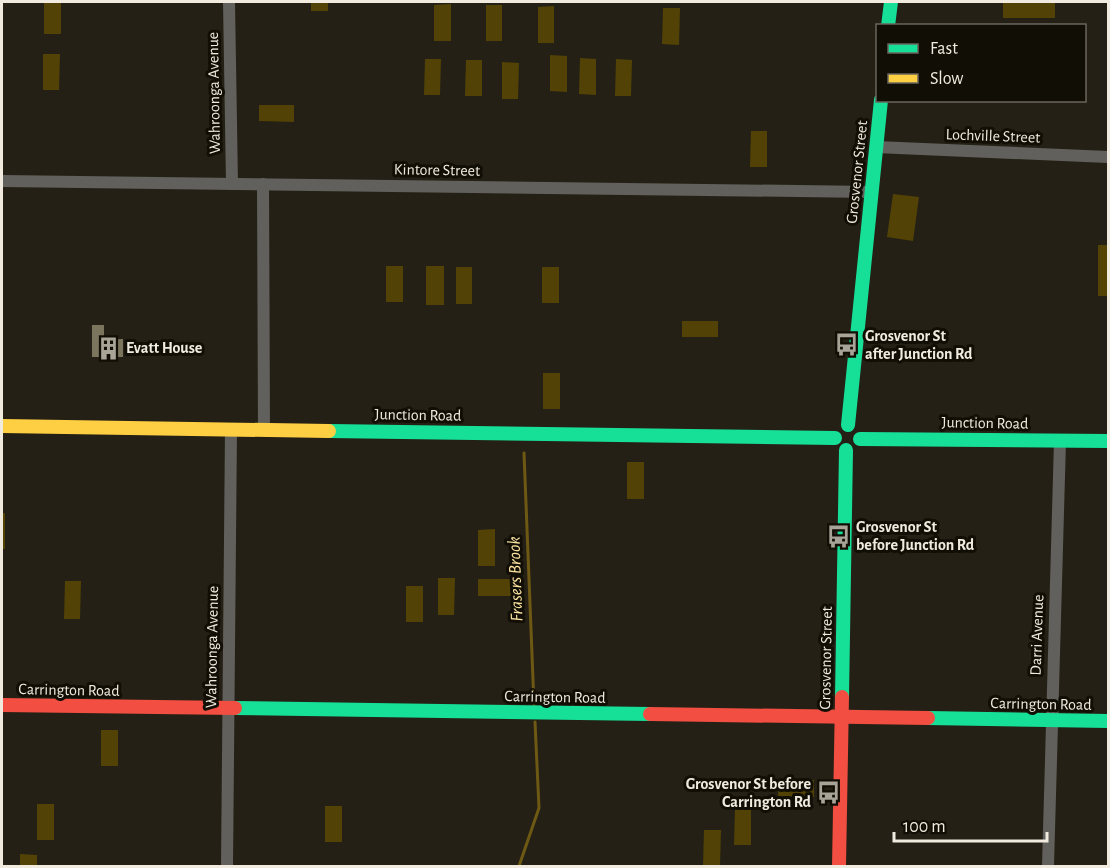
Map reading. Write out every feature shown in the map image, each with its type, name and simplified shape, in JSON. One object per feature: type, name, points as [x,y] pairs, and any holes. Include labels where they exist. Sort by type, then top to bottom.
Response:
[{"type":"street","name":"Wahroonga Avenue","points":[[229,2],[232,184]]},
{"type":"street","points":[[888,24],[891,2]]},
{"type":"street","name":"Grosvenor Street","points":[[848,425],[881,102]]},
{"type":"street","name":"Lochville Street","points":[[876,147],[1108,157]]},
{"type":"street","name":"Kintore Street","points":[[2,181],[872,192]]},
{"type":"street","points":[[263,184],[264,429]]},
{"type":"street","points":[[848,425],[857,429],[860,439],[856,447],[846,450],[837,445],[835,438],[838,429],[848,425]]},
{"type":"street","name":"Junction Road","points":[[2,426],[835,438]]},
{"type":"street","name":"Wahroonga Avenue","points":[[227,867],[231,429]]},
{"type":"street","name":"Junction Road","points":[[860,439],[1108,441]]},
{"type":"street","name":"Darri Avenue","points":[[1048,867],[1060,441]]},
{"type":"street","name":"Grosvenor Street","points":[[839,867],[846,450]]},
{"type":"street","name":"Carrington Road","points":[[2,705],[1108,721]]},
{"type":"shaded area","points":[[44,2],[61,2],[61,34],[44,34]]},
{"type":"shaded area","points":[[311,2],[328,2],[328,11],[311,11]]},
{"type":"shaded area","points":[[1003,2],[1055,2],[1055,18],[1003,18]]},
{"type":"shaded area","points":[[451,4],[451,41],[434,41],[434,5]]},
{"type":"shaded area","points":[[486,5],[502,5],[502,41],[486,41]]},
{"type":"shaded area","points":[[554,6],[554,43],[538,43],[538,7]]},
{"type":"shaded area","points":[[663,8],[680,8],[679,45],[662,44]]},
{"type":"shaded area","points":[[43,54],[60,54],[59,90],[43,90]]},
{"type":"shaded area","points":[[550,55],[567,56],[567,92],[550,91]]},
{"type":"shaded area","points":[[580,58],[596,59],[596,95],[579,94]]},
{"type":"shaded area","points":[[425,59],[441,59],[440,95],[424,95]]},
{"type":"shaded area","points":[[616,59],[632,60],[631,96],[615,96]]},
{"type":"shaded area","points":[[466,60],[482,60],[482,96],[465,96]]},
{"type":"shaded area","points":[[502,62],[519,63],[518,99],[502,99]]},
{"type":"shaded area","points":[[259,105],[294,105],[294,122],[259,121]]},
{"type":"shaded area","points":[[751,131],[767,131],[767,167],[750,167]]},
{"type":"shaded area","points":[[893,194],[919,197],[913,241],[887,237]]},
{"type":"shaded area","points":[[1098,245],[1108,245],[1108,296],[1098,296]]},
{"type":"shaded area","points":[[386,266],[403,266],[403,302],[386,302]]},
{"type":"shaded area","points":[[426,266],[444,266],[444,305],[426,305]]},
{"type":"shaded area","points":[[456,267],[472,267],[472,304],[456,304]]},
{"type":"shaded area","points":[[542,267],[559,267],[559,303],[542,303]]},
{"type":"shaded area","points":[[682,321],[718,321],[718,337],[682,337]]},
{"type":"shaded area","points":[[543,373],[560,373],[560,409],[543,409]]},
{"type":"shaded area","points":[[627,462],[644,462],[644,499],[627,499]]},
{"type":"shaded area","points":[[2,513],[5,513],[5,549],[2,549]]},
{"type":"shaded area","points":[[495,529],[495,566],[478,566],[478,530]]},
{"type":"shaded area","points":[[438,578],[455,578],[454,615],[438,615]]},
{"type":"shaded area","points":[[478,579],[515,579],[515,596],[478,596]]},
{"type":"shaded area","points":[[65,581],[81,581],[80,619],[64,619]]},
{"type":"shaded area","points":[[406,586],[423,586],[423,622],[406,622]]},
{"type":"shaded area","points":[[101,730],[118,730],[118,766],[101,766]]},
{"type":"shaded area","points":[[778,779],[814,780],[814,797],[778,796]]},
{"type":"shaded area","points":[[37,804],[54,804],[54,840],[37,840]]},
{"type":"shaded area","points":[[325,806],[342,806],[342,842],[325,842]]},
{"type":"shaded area","points":[[735,809],[751,809],[751,845],[734,845]]},
{"type":"shaded area","points":[[704,830],[721,830],[720,866],[703,866]]},
{"type":"shaded area","points":[[20,854],[37,855],[37,866],[20,866]]},
{"type":"building","name":"Evatt House","points":[[92,325],[104,325],[104,340],[123,339],[123,357],[92,357]]},
{"type":"waterway","name":"Frasers Brook","points":[[524,453],[534,705]]},
{"type":"waterway","name":"Frasers Brook","points":[[519,866],[539,808],[535,722]]},
{"type":"traffic: fast","points":[[888,24],[891,2]]},
{"type":"traffic: fast","points":[[848,425],[881,102]]},
{"type":"traffic: fast","points":[[329,431],[835,438]]},
{"type":"traffic: fast","points":[[860,439],[1108,441]]},
{"type":"traffic: fast","points":[[842,697],[846,450]]},
{"type":"traffic: fast","points":[[235,708],[650,714]]},
{"type":"traffic: fast","points":[[928,718],[1108,721]]},
{"type":"traffic: slow","points":[[2,426],[329,431]]},
{"type":"traffic: jam","points":[[839,866],[842,697]]},
{"type":"traffic: jam","points":[[2,705],[235,708]]},
{"type":"traffic: jam","points":[[650,714],[928,718]]},
{"type":"place","name":"Grosvenor St after Junction Rd","points":[[847,345]]},
{"type":"place","name":"Evatt House","points":[[108,348]]},
{"type":"place","name":"Grosvenor St before Junction Rd","points":[[838,536]]},
{"type":"place","name":"Grosvenor St before Carrington Rd","points":[[829,793]]}]
